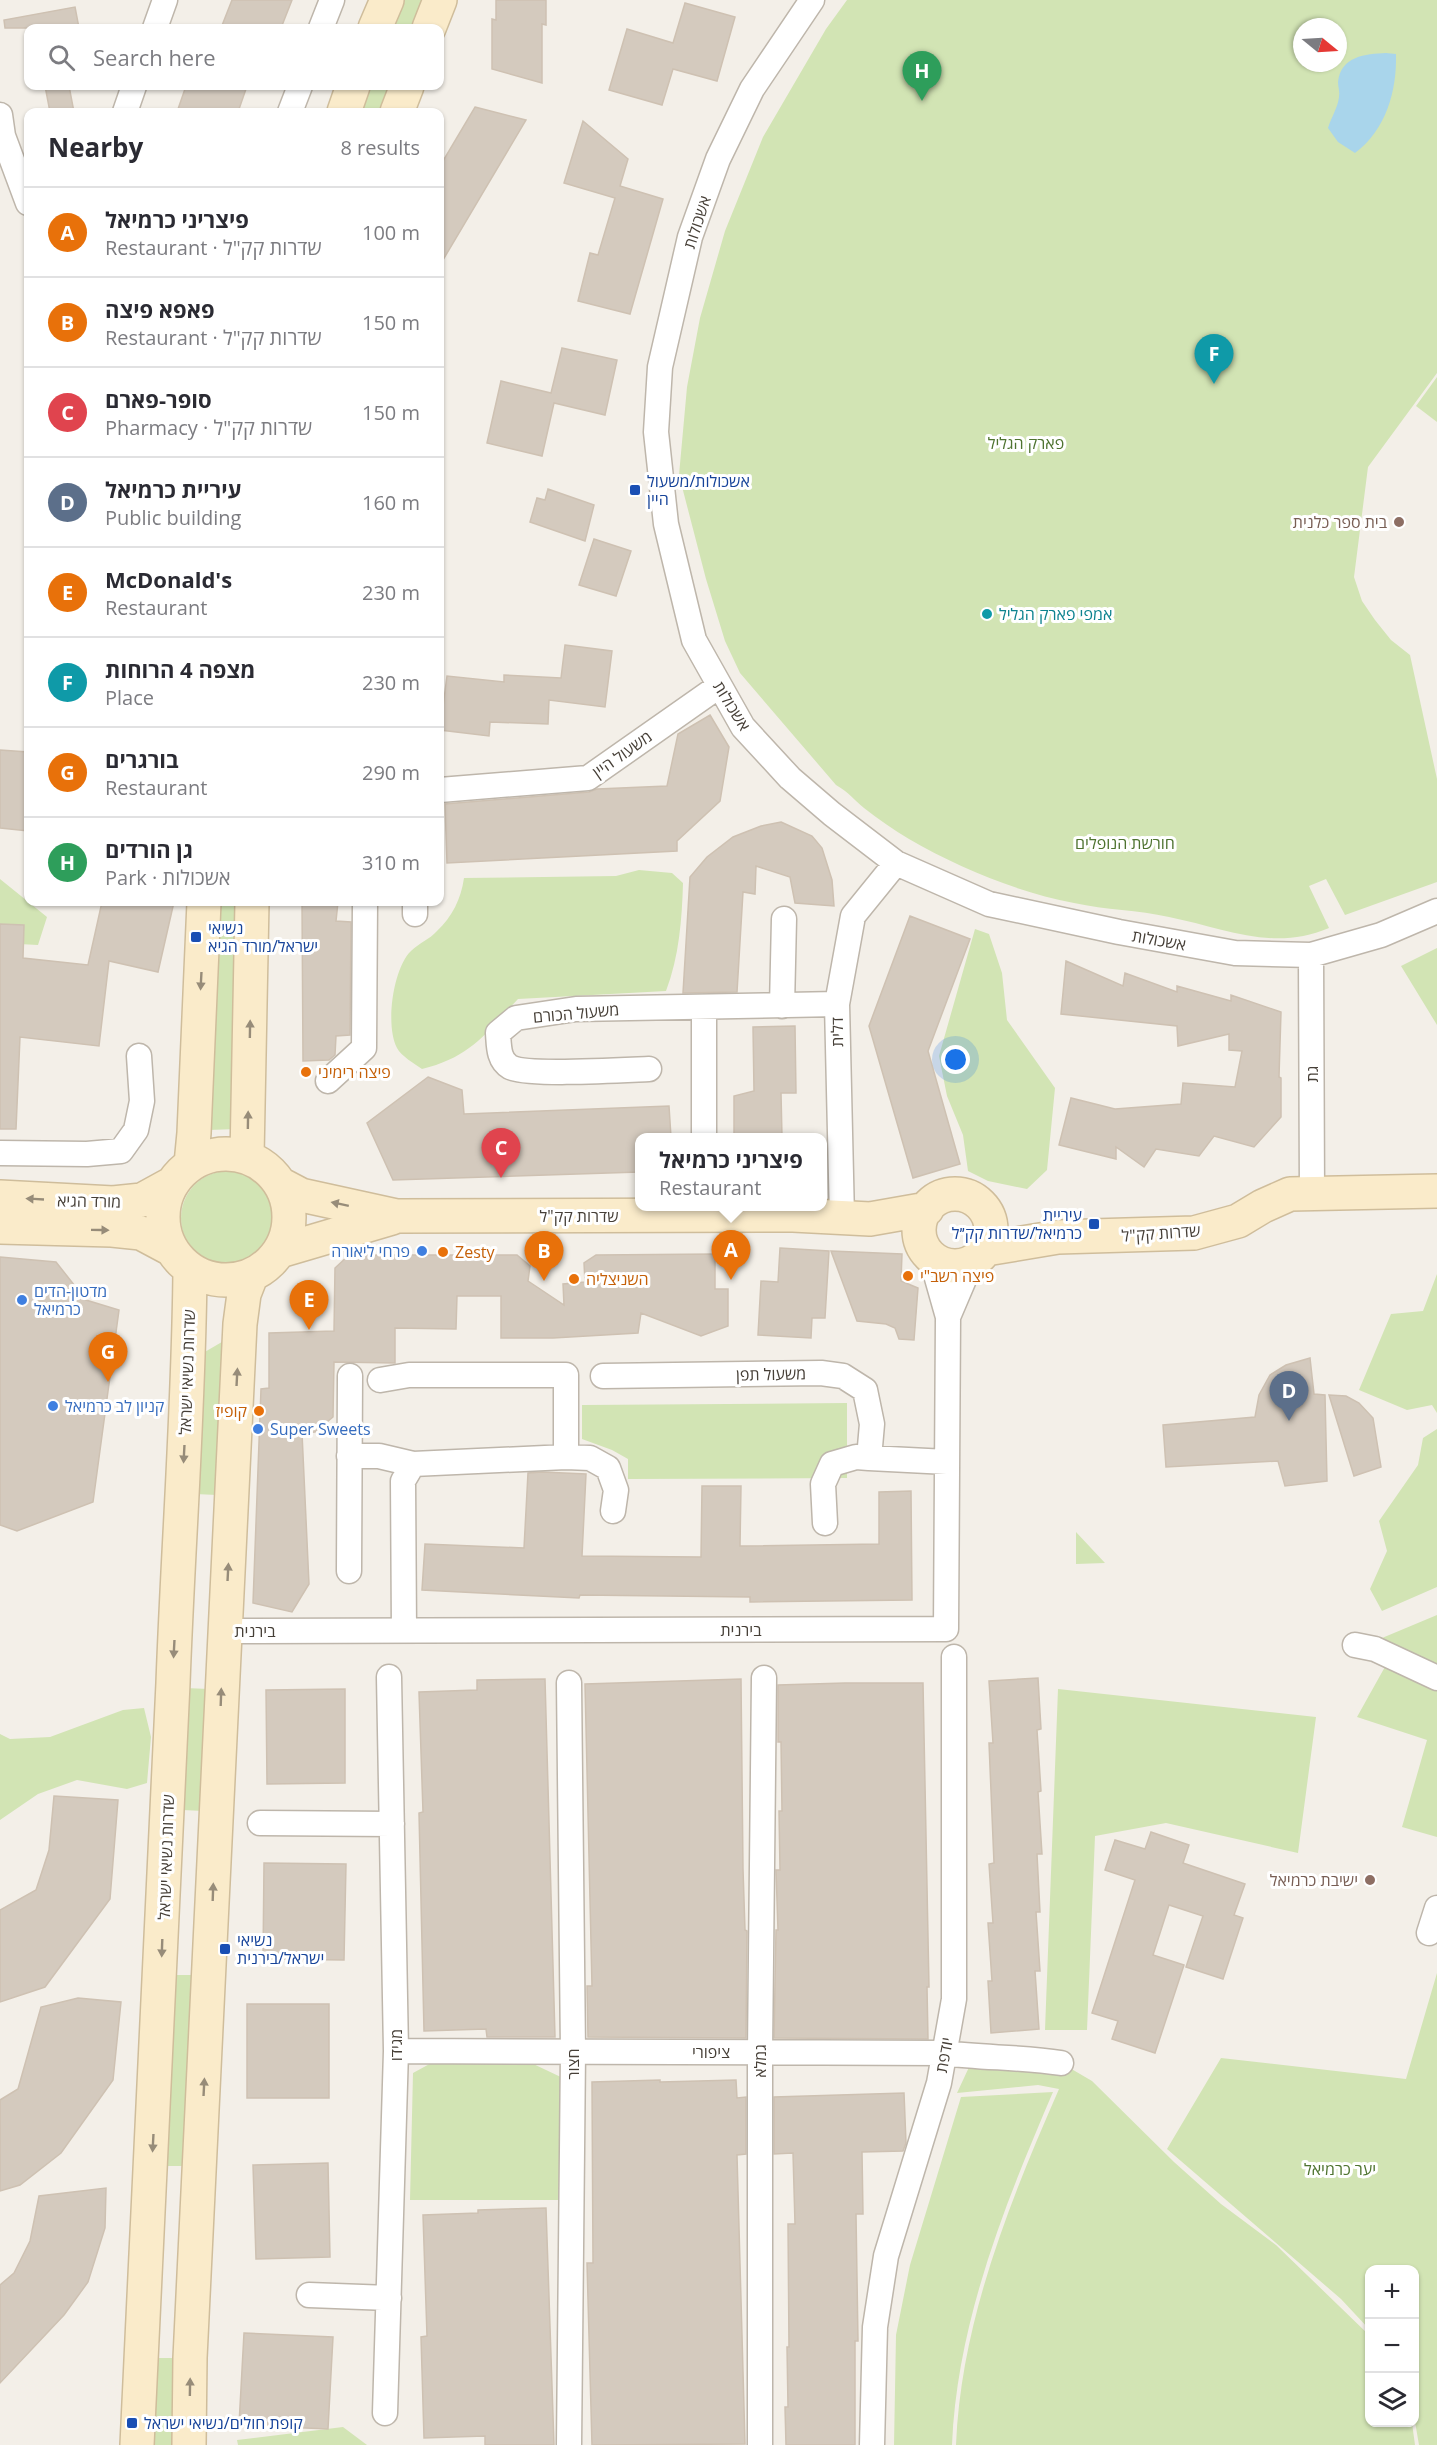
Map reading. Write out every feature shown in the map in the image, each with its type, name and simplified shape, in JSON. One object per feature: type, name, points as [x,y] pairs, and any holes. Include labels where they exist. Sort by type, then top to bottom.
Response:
[{"type":"main road","points":[[377,24],[387,0]]},
{"type":"main road","points":[[431,24],[440,0]]},
{"type":"main road","points":[[345,108],[352,90]]},
{"type":"main road","points":[[399,108],[405,90]]},
{"type":"main road","points":[[182,1173],[218,1154],[233,1153],[248,1157],[273,1173],[282,1185],[290,1214],[288,1233],[280,1251],[267,1266],[251,1276],[235,1280],[219,1281],[204,1277],[181,1259],[166,1237],[163,1216],[166,1195],[182,1173],[195,1122],[204,906]]},
{"type":"main road","points":[[248,1157],[252,906]]},
{"type":"main road","name":"מורד הגיא","points":[[0,1197],[113,1203],[142,1200],[182,1173]]},
{"type":"main road","points":[[282,1185],[301,1195],[397,1216]]},
{"type":"main road","name":"שדרות קק\"ל","points":[[1058,1237],[1194,1233],[1238,1221],[1290,1194],[1437,1191]]},
{"type":"main road","points":[[927,1252],[919,1230],[920,1221],[927,1209],[940,1197],[961,1194],[972,1197],[987,1213],[1009,1223],[1058,1237]]},
{"type":"main road","points":[[856,1219],[927,1209]]},
{"type":"main road","points":[[979,1256],[991,1236],[987,1213]]},
{"type":"main road","name":"שדרות קק\"ל","points":[[397,1216],[793,1215],[856,1219]]},
{"type":"main road","points":[[280,1251],[397,1216]]},
{"type":"main road","points":[[856,1219],[901,1233],[944,1264],[953,1266],[979,1256],[1058,1237]]},
{"type":"main road","name":"מורד הגיא","points":[[0,1227],[141,1233],[181,1259]]},
{"type":"main road","name":"שדרות נשיאי ישראל","points":[[136,2445],[159,2020],[189,1346],[181,1259]]},
{"type":"main road","points":[[189,2445],[190,2358],[240,1324],[244,1294],[251,1276]]},
{"type":"street","points":[[156,24],[165,0]]},
{"type":"street","points":[[323,24],[332,0]]},
{"type":"street","name":"אשכולות","points":[[812,0],[752,88],[718,159],[690,237],[660,367],[656,432],[666,524],[694,640],[743,727],[790,778],[896,863],[988,904],[1234,953],[1311,955],[1381,935],[1437,911]]},
{"type":"street","points":[[126,108],[133,90]]},
{"type":"street","points":[[292,108],[298,90]]},
{"type":"street","points":[[0,115],[3,136],[24,192]]},
{"type":"street","name":"משעול היין","points":[[444,790],[588,778],[719,686]]},
{"type":"street","name":"דלית","points":[[856,1219],[838,1115],[837,1004],[853,916],[896,863]]},
{"type":"street","points":[[328,1081],[364,1048],[365,906]]},
{"type":"street","points":[[782,1006],[784,919]]},
{"type":"street","name":"גת","points":[[1311,955],[1312,1194]]},
{"type":"street","name":"משעול הכורם","points":[[649,1070],[529,1071],[509,1067],[500,1056],[498,1033],[516,1018],[576,1010],[837,1004]]},
{"type":"street","points":[[704,1007],[704,1133]]},
{"type":"street","points":[[0,1153],[87,1154],[121,1151],[136,1130],[142,1101],[139,1056]]},
{"type":"street","name":"בירנית","points":[[225,1631],[946,1629],[948,1317],[927,1252]]},
{"type":"street","name":"בירנית","points":[[948,1317],[979,1256]]},
{"type":"street","name":"משעול תפן","points":[[603,1376],[822,1373],[843,1377],[865,1390],[872,1424],[869,1458]]},
{"type":"street","points":[[380,1380],[409,1375],[566,1376],[566,1457]]},
{"type":"street","points":[[349,1571],[350,1376]]},
{"type":"street","points":[[349,1456],[379,1456],[413,1464],[566,1457],[590,1458],[608,1468],[616,1490],[613,1511]]},
{"type":"street","points":[[825,1523],[823,1484],[832,1464],[856,1457],[947,1462]]},
{"type":"street","points":[[404,1630],[403,1481],[413,1464]]},
{"type":"street","points":[[1356,1645],[1375,1649],[1437,1678]]},
{"type":"street","name":"יודפת","points":[[872,2445],[875,2327],[886,2256],[939,2083],[954,1999],[954,1657]]},
{"type":"street","name":"מגידו","points":[[385,2413],[396,2051],[389,1677]]},
{"type":"street","name":"גמלא","points":[[760,2445],[760,2052],[764,1678]]},
{"type":"street","name":"חצור","points":[[569,1683],[573,2052],[569,2445]]},
{"type":"street","points":[[260,1823],[392,1824]]},
{"type":"street","points":[[1429,1933],[1437,1908]]},
{"type":"street","name":"ציפורי","points":[[396,2051],[944,2053],[974,2057],[1028,2057],[1061,2063]]},
{"type":"street","points":[[309,2295],[389,2298]]},
{"type":"green space","points":[[400,0],[429,0],[418,24],[390,24]]},
{"type":"green space","name":"פארק הגליל","points":[[847,0],[1437,0],[1437,373],[1368,467],[1354,577],[1362,601],[1375,620],[1391,640],[1410,655],[1437,779],[1437,882],[1345,915],[1326,879],[1309,886],[1329,928],[1308,935],[1288,938],[1249,936],[1157,915],[1086,905],[1010,886],[948,860],[909,839],[869,812],[836,785],[740,673],[725,641],[679,475],[687,387],[700,318],[725,231],[763,137],[826,29]]},
{"type":"green space","points":[[364,90],[392,90],[386,108],[358,108]]},
{"type":"green space","points":[[1437,377],[1437,422],[1416,406]]},
{"type":"green space","points":[[639,870],[672,873],[683,883],[679,938],[666,991],[518,999],[476,1043],[453,1058],[422,1069],[399,1051],[393,1038],[391,1012],[395,983],[411,951],[434,934],[451,914],[461,893],[464,878],[616,876]]},
{"type":"green space","points":[[0,879],[24,898],[24,906],[33,906],[47,917],[38,945],[0,943]]},
{"type":"green space","points":[[218,906],[235,906],[237,1129],[208,1130]]},
{"type":"green space","points":[[975,929],[989,934],[1002,973],[1007,1020],[1055,1088],[1047,1170],[1027,1189],[988,1181],[968,1171],[963,1135],[947,1096],[939,1056]]},
{"type":"green space","points":[[1437,948],[1437,1025],[1401,966]]},
{"type":"green space","points":[[228,1171],[246,1175],[261,1185],[271,1200],[275,1218],[271,1236],[261,1251],[246,1261],[228,1265],[210,1261],[195,1251],[185,1236],[181,1218],[185,1200],[195,1185],[210,1175]]},
{"type":"green space","points":[[1437,1274],[1437,1413],[1432,1405],[1407,1410],[1359,1390],[1391,1314],[1423,1311]]},
{"type":"green space","points":[[227,1339],[217,1495],[195,1494],[203,1353]]},
{"type":"green space","points":[[847,1403],[847,1478],[628,1479],[628,1459],[612,1450],[582,1439],[582,1405]]},
{"type":"green space","points":[[1437,1429],[1437,1587],[1382,1611],[1370,1589],[1387,1551],[1379,1521],[1418,1465],[1423,1438]]},
{"type":"green space","points":[[1076,1532],[1105,1563],[1076,1564]]},
{"type":"green space","points":[[1437,1615],[1437,1837],[1402,1827],[1427,1740],[1357,1717],[1386,1665],[1382,1638]]},
{"type":"green space","points":[[185,1688],[209,1689],[204,1811],[182,1810]]},
{"type":"green space","points":[[1058,1689],[1316,1717],[1298,1853],[1166,1823],[1095,1836],[1087,2030],[1045,2030]]},
{"type":"green space","points":[[144,1708],[151,1737],[147,1783],[127,1789],[77,1780],[38,1794],[0,1820],[0,1734],[10,1739],[50,1737],[123,1710]]},
{"type":"green space","name":"יער כרמיאל","points":[[1437,1973],[1437,2445],[1419,2445],[1416,2427],[1419,2427],[1419,2265],[1365,2265],[1365,2325],[1341,2299],[1167,2149],[1221,2058],[1406,2079]]},
{"type":"green space","points":[[174,1975],[199,1975],[188,2166],[165,2166]]},
{"type":"green space","points":[[977,2050],[1051,2057],[1092,2081],[1174,2162],[1221,2204],[1276,2245],[1365,2331],[1365,2427],[1413,2427],[1415,2445],[956,2445],[967,2353],[991,2262],[1023,2174],[1059,2089],[1038,2085],[957,2093]]},
{"type":"green space","points":[[435,2061],[527,2061],[565,2079],[562,2200],[410,2200],[413,2073]]},
{"type":"green space","points":[[1053,2092],[1001,2220],[973,2309],[956,2399],[952,2445],[894,2445],[896,2335],[910,2265],[961,2097]]},
{"type":"green space","points":[[153,2358],[178,2358],[178,2445],[147,2445]]},
{"type":"green space","points":[[343,2427],[367,2445],[238,2445],[237,2440]]},
{"type":"water","points":[[1370,54],[1396,54],[1392,96],[1375,133],[1355,153],[1338,142],[1328,128],[1338,101],[1340,73],[1347,72],[1347,64],[1355,58]]},
{"type":"building","points":[[232,0],[292,0],[283,24],[223,24]]},
{"type":"building","points":[[496,0],[546,0],[546,25],[542,24],[542,83],[492,69],[492,19],[496,20]]},
{"type":"building","points":[[685,3],[735,17],[717,81],[673,69],[662,105],[609,90],[627,29],[673,43]]},
{"type":"building","points":[[75,7],[78,24],[24,24],[24,28],[5,28],[4,20]]},
{"type":"building","points":[[46,90],[70,90],[73,108],[49,108]]},
{"type":"building","points":[[185,90],[246,90],[239,108],[178,108]]},
{"type":"building","points":[[475,107],[526,120],[444,258],[444,159]]},
{"type":"building","points":[[583,121],[628,159],[620,186],[663,199],[630,314],[578,301],[590,253],[598,255],[615,198],[564,183]]},
{"type":"building","points":[[562,348],[617,360],[605,415],[554,403],[542,456],[487,443],[501,381],[551,393]]},
{"type":"building","points":[[548,489],[594,505],[585,541],[530,522],[537,498],[545,500]]},
{"type":"building","points":[[594,539],[631,551],[616,596],[579,585]]},
{"type":"building","points":[[565,645],[612,651],[605,707],[549,700],[548,724],[490,722],[489,736],[444,730],[447,676],[504,682],[504,675],[561,678]]},
{"type":"building","points":[[710,715],[729,747],[720,801],[677,841],[677,851],[447,863],[445,804],[589,792],[597,789],[667,786],[678,734]]},
{"type":"building","points":[[0,750],[24,752],[24,831],[0,828]]},
{"type":"building","points":[[781,822],[812,836],[822,848],[832,880],[834,906],[795,903],[790,877],[756,866],[755,894],[743,892],[737,992],[683,993],[690,877],[707,857],[733,837],[761,826]]},
{"type":"building","points":[[101,906],[173,906],[158,972],[109,961],[99,1046],[20,1037],[16,1129],[0,1129],[0,924],[24,925],[23,958],[88,965]]},
{"type":"building","points":[[302,906],[338,906],[336,921],[351,922],[350,1035],[336,1036],[335,1055],[329,1060],[303,1061]]},
{"type":"building","points":[[910,916],[970,939],[928,1051],[960,1164],[913,1178],[869,1026]]},
{"type":"building","points":[[1066,961],[1123,986],[1125,973],[1177,992],[1177,986],[1231,1001],[1231,995],[1281,1012],[1279,1077],[1281,1078],[1281,1117],[1254,1147],[1214,1136],[1199,1156],[1156,1149],[1144,1167],[1116,1147],[1116,1159],[1059,1145],[1071,1098],[1115,1109],[1181,1104],[1183,1083],[1235,1087],[1242,1051],[1229,1050],[1229,1034],[1178,1046],[1177,1026],[1061,1014]]},
{"type":"building","points":[[795,1026],[796,1093],[781,1093],[782,1133],[734,1133],[734,1096],[754,1091],[753,1027]]},
{"type":"building","points":[[428,1077],[462,1090],[464,1114],[669,1106],[671,1133],[635,1133],[635,1172],[393,1180],[367,1123]]},
{"type":"building","points":[[780,1248],[829,1251],[825,1318],[812,1318],[811,1338],[758,1335],[761,1281],[778,1282]]},
{"type":"building","points":[[831,1251],[902,1254],[901,1281],[918,1288],[914,1340],[899,1339],[895,1328],[886,1324],[857,1321]]},
{"type":"building","points":[[715,1254],[715,1289],[728,1289],[728,1326],[701,1336],[641,1313],[638,1333],[553,1338],[501,1338],[501,1296],[457,1296],[456,1329],[395,1328],[395,1363],[334,1362],[333,1417],[315,1432],[302,1433],[309,1584],[292,1612],[253,1603],[261,1389],[269,1388],[269,1333],[334,1331],[335,1268],[349,1255],[517,1255],[530,1266],[528,1281],[564,1305],[563,1284],[585,1282],[584,1263],[596,1255]]},
{"type":"building","name":"קניון לב כרמיאל","points":[[0,1257],[56,1262],[86,1300],[119,1310],[93,1502],[17,1531],[0,1525]]},
{"type":"building","points":[[1310,1358],[1314,1394],[1325,1395],[1327,1481],[1285,1486],[1278,1461],[1166,1467],[1163,1425],[1255,1417],[1259,1395],[1270,1375],[1286,1365]]},
{"type":"building","points":[[1329,1395],[1346,1396],[1359,1403],[1373,1418],[1381,1467],[1354,1476]]},
{"type":"building","points":[[528,1473],[586,1474],[582,1556],[701,1557],[702,1486],[741,1486],[740,1546],[879,1544],[879,1492],[911,1491],[912,1600],[750,1602],[750,1597],[580,1595],[579,1598],[422,1590],[425,1544],[524,1548]]},
{"type":"building","points":[[1038,1678],[1041,1729],[1037,1730],[1041,1791],[1038,1792],[1042,1854],[1037,1854],[1040,1912],[1036,1912],[1040,1971],[1035,1971],[1039,2029],[991,2033],[988,1981],[992,1981],[988,1923],[993,1923],[989,1864],[994,1863],[989,1743],[993,1743],[989,1681]]},
{"type":"building","points":[[545,1679],[555,2037],[487,2037],[486,2029],[424,2031],[419,1813],[423,1812],[419,1692],[477,1690],[477,1680]]},
{"type":"building","points":[[741,1679],[743,1869],[745,1930],[747,1931],[746,2038],[588,2037],[587,1986],[592,1986],[585,1684]]},
{"type":"building","points":[[923,1683],[928,2039],[774,2038],[776,1930],[778,1930],[776,1870],[780,1870],[779,1811],[782,1811],[781,1742],[778,1742],[778,1685]]},
{"type":"building","points":[[345,1689],[345,1783],[267,1784],[266,1690]]},
{"type":"building","points":[[54,1796],[118,1800],[110,1899],[45,1987],[0,2002],[0,1910],[36,1890],[49,1850]]},
{"type":"building","points":[[1151,1832],[1189,1845],[1183,1863],[1245,1884],[1234,1915],[1243,1918],[1223,1979],[1186,1967],[1203,1916],[1169,1905],[1153,1955],[1184,1965],[1155,2053],[1112,2039],[1118,2021],[1092,2013],[1135,1880],[1105,1870],[1115,1840],[1145,1849]]},
{"type":"building","points":[[264,1863],[346,1864],[344,1960],[263,1959]]},
{"type":"building","points":[[78,1998],[121,2002],[113,2080],[61,2153],[20,2185],[0,2191],[0,2100],[18,2089],[41,2007]]},
{"type":"building","points":[[247,2004],[329,2004],[329,2098],[247,2098]]},
{"type":"building","points":[[660,2080],[660,2082],[736,2080],[737,2098],[746,2097],[746,2154],[737,2155],[745,2444],[592,2445],[587,2263],[593,2263],[592,2082]]},
{"type":"building","points":[[904,2093],[906,2143],[903,2151],[862,2152],[863,2214],[856,2214],[858,2341],[855,2341],[855,2445],[786,2445],[785,2407],[788,2407],[787,2347],[789,2347],[788,2224],[795,2224],[793,2153],[774,2154],[774,2097]]},
{"type":"building","points":[[328,2163],[330,2257],[256,2259],[253,2165]]},
{"type":"building","points":[[106,2188],[105,2228],[88,2282],[64,2315],[0,2383],[0,2285],[14,2273],[30,2241],[39,2196]]},
{"type":"building","points":[[546,2208],[554,2445],[485,2445],[485,2436],[424,2438],[421,2337],[427,2336],[423,2215],[478,2213],[478,2210]]},
{"type":"building","points":[[244,2333],[333,2337],[328,2429],[239,2425]]},
{"type":"place","name":"גן הורדים","points":[[922,101]]},
{"type":"place","name":"מצפה 4 הרוחות","points":[[1214,384]]},
{"type":"place","name":"אשכולות/משעול היין","points":[[635,490]]},
{"type":"place","name":"בית ספר כלנית","points":[[1399,522]]},
{"type":"place","name":"אמפי פארק הגליל","points":[[987,614]]},
{"type":"place","name":"נשיאי ישראל/מורד הגיא","points":[[196,937]]},
{"type":"place","name":"פיצה רימיני","points":[[306,1072]]},
{"type":"place","name":"סופר-פארם","points":[[501,1178]]},
{"type":"place","name":"עיריית כרמיאל/שדרות קק״ל","points":[[1094,1224]]},
{"type":"place","name":"פרחי ליאורה","points":[[422,1251]]},
{"type":"place","name":"Zesty","points":[[443,1252]]},
{"type":"place","name":"פיצה רשב\"י","points":[[908,1276]]},
{"type":"place","name":"השניצליה","points":[[574,1279]]},
{"type":"place","name":"פיצריני כרמיאל","points":[[731,1280]]},
{"type":"place","name":"פאפא פיצה","points":[[544,1281]]},
{"type":"place","name":"מדטון-הדים כרמיאל","points":[[22,1300]]},
{"type":"place","name":"McDonald's","points":[[309,1330]]},
{"type":"place","name":"בורגרים","points":[[108,1382]]},
{"type":"place","name":"קניון לב כרמיאל","points":[[53,1406]]},
{"type":"place","name":"קופיז","points":[[259,1411]]},
{"type":"place","name":"עיריית כרמיאל","points":[[1289,1421]]},
{"type":"place","name":"Super Sweets","points":[[258,1429]]},
{"type":"place","name":"ישיבת כרמיאל","points":[[1370,1880]]},
{"type":"place","name":"נשיאי ישראל/בירנית","points":[[225,1949]]},
{"type":"place","name":"קופת חולים/נשיאי ישראל","points":[[132,2423]]},
{"type":"park label","name":"חורשת הנופלים","points":[[1125,843]]}]
